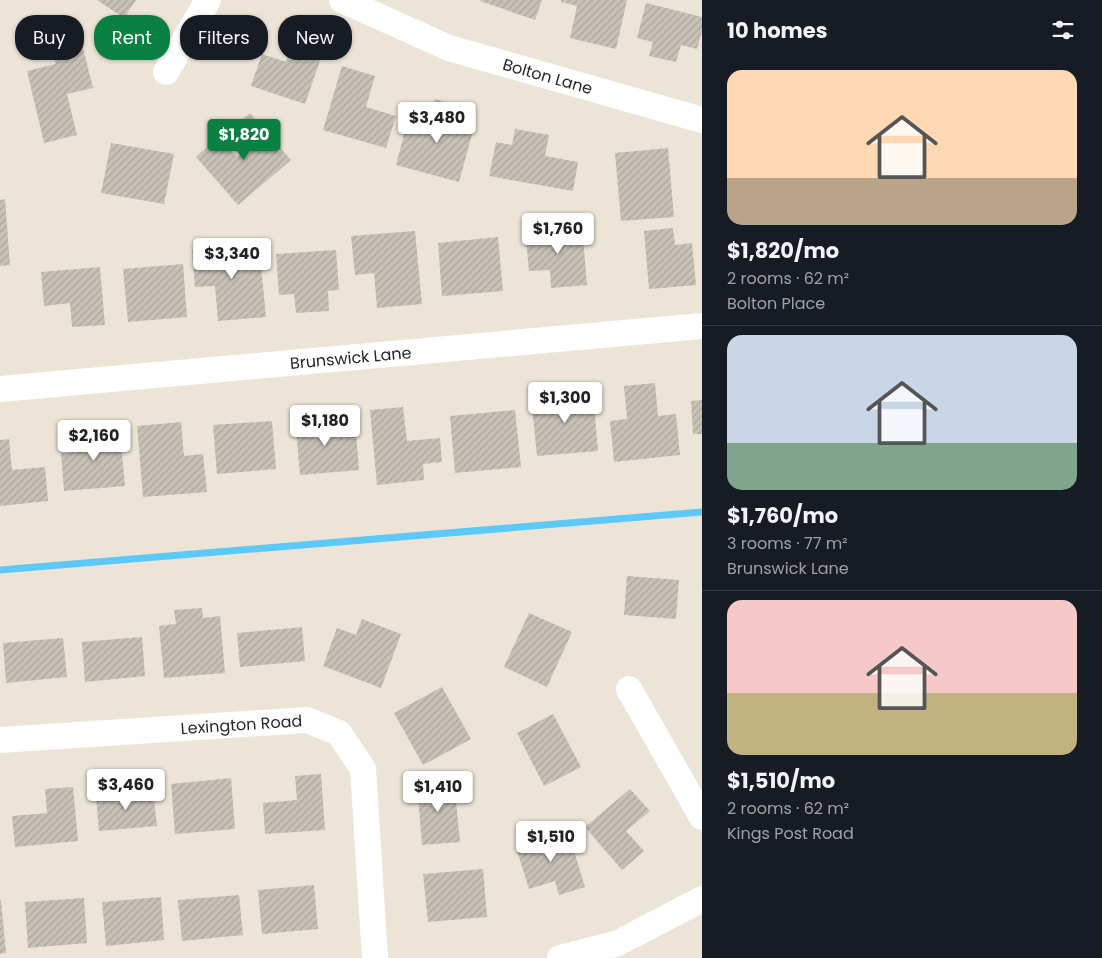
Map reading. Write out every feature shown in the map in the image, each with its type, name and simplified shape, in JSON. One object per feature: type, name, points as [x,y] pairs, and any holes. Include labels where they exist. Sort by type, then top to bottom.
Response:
[{"type":"street","points":[[166,72],[208,0]]},
{"type":"street","name":"Bolton Lane","points":[[342,0],[449,48],[702,120]]},
{"type":"street","name":"Brunswick Lane","points":[[0,389],[702,326]]},
{"type":"street","points":[[630,689],[702,817]]},
{"type":"street","name":"Lexington Road","points":[[0,740],[307,720],[339,733],[363,769],[375,958]]},
{"type":"street","points":[[560,958],[618,943],[702,899]]},
{"type":"building","points":[[97,0],[136,0],[126,15],[120,15]]},
{"type":"building","points":[[481,0],[542,0],[535,20]]},
{"type":"building","points":[[561,0],[627,0],[616,49],[570,38],[577,6],[561,2]]},
{"type":"building","points":[[646,3],[702,17],[702,31],[697,49],[681,45],[676,62],[649,56],[653,42],[637,38]]},
{"type":"building","points":[[84,52],[93,88],[67,94],[77,135],[44,143],[27,71],[56,64],[55,60],[84,60]]},
{"type":"building","points":[[268,56],[286,62],[287,60],[320,60],[305,104],[251,86],[260,60],[268,60]]},
{"type":"building","points":[[342,66],[375,76],[366,107],[396,116],[386,148],[323,130]]},
{"type":"building","points":[[435,99],[462,107],[456,127],[473,131],[459,182],[396,165],[407,123],[426,128]]},
{"type":"building","points":[[250,113],[291,160],[238,205],[196,157],[219,136],[237,157],[254,143],[237,124]]},
{"type":"building","points":[[515,129],[549,135],[545,156],[578,162],[573,191],[489,176],[496,142],[512,145]]},
{"type":"building","points":[[111,143],[174,154],[164,204],[101,193]]},
{"type":"building","points":[[668,148],[674,217],[621,221],[615,153]]},
{"type":"building","points":[[5,199],[10,265],[0,266],[0,200]]},
{"type":"building","points":[[582,225],[587,285],[551,288],[550,270],[529,271],[525,230]]},
{"type":"building","points":[[673,228],[675,245],[692,243],[696,285],[649,289],[644,231]]},
{"type":"building","points":[[415,231],[422,304],[377,308],[374,273],[355,275],[351,236]]},
{"type":"building","points":[[498,237],[503,291],[442,296],[438,243]]},
{"type":"building","points":[[259,245],[266,317],[218,321],[215,286],[195,287],[192,250]]},
{"type":"building","points":[[336,250],[339,290],[328,291],[329,311],[296,313],[294,294],[279,295],[276,254]]},
{"type":"building","points":[[183,264],[187,317],[128,322],[123,269]]},
{"type":"building","points":[[100,267],[105,325],[72,327],[70,303],[44,306],[41,272]]},
{"type":"building","points":[[655,383],[658,416],[676,414],[680,455],[614,462],[610,421],[627,419],[624,386]]},
{"type":"building","points":[[593,393],[598,451],[537,456],[531,398]]},
{"type":"building","points":[[702,400],[702,434],[693,434],[691,401]]},
{"type":"building","points":[[403,407],[407,441],[440,438],[442,462],[423,464],[424,480],[377,485],[370,410]]},
{"type":"building","points":[[515,410],[521,467],[455,473],[450,416]]},
{"type":"building","points":[[333,415],[335,435],[356,433],[359,470],[300,475],[295,418]]},
{"type":"building","points":[[272,421],[276,469],[217,474],[213,425]]},
{"type":"building","points":[[181,422],[184,456],[203,454],[207,492],[143,497],[137,426]]},
{"type":"building","points":[[120,430],[125,486],[64,491],[61,454],[76,452],[75,434]]},
{"type":"building","points":[[9,439],[12,470],[45,467],[48,501],[0,506],[0,440]]},
{"type":"building","points":[[627,576],[679,580],[676,619],[624,615]]},
{"type":"building","points":[[202,608],[203,618],[220,616],[225,673],[164,678],[159,626],[176,624],[174,610]]},
{"type":"building","points":[[529,613],[572,632],[547,687],[504,667]]},
{"type":"building","points":[[362,619],[401,634],[381,688],[323,666],[337,628],[356,635]]},
{"type":"building","points":[[302,627],[305,661],[240,667],[237,633]]},
{"type":"building","points":[[142,637],[145,676],[85,682],[82,642]]},
{"type":"building","points":[[63,638],[67,677],[6,683],[3,643]]},
{"type":"building","points":[[442,687],[471,739],[423,765],[394,713]]},
{"type":"building","points":[[553,714],[581,767],[544,786],[517,733]]},
{"type":"building","points":[[321,774],[325,830],[265,834],[263,803],[297,800],[295,776]]},
{"type":"building","points":[[231,778],[235,829],[175,834],[171,784]]},
{"type":"building","points":[[454,781],[460,842],[422,845],[417,784]]},
{"type":"building","points":[[73,787],[78,841],[15,847],[12,816],[47,813],[45,789]]},
{"type":"building","points":[[630,789],[650,811],[626,831],[644,851],[622,870],[585,827]]},
{"type":"building","points":[[153,791],[157,826],[99,831],[96,796]]},
{"type":"building","points":[[568,831],[585,887],[559,895],[555,881],[529,889],[516,847]]},
{"type":"building","points":[[483,869],[487,917],[428,922],[423,874]]},
{"type":"building","points":[[314,885],[318,929],[262,934],[258,890]]},
{"type":"building","points":[[239,895],[243,935],[182,941],[178,900]]},
{"type":"building","points":[[161,897],[164,940],[106,946],[102,902]]},
{"type":"building","points":[[84,898],[87,943],[28,948],[25,902]]},
{"type":"building","points":[[0,900],[6,953],[0,954]]},
{"type":"waterway","points":[[0,570],[702,512]]}]
